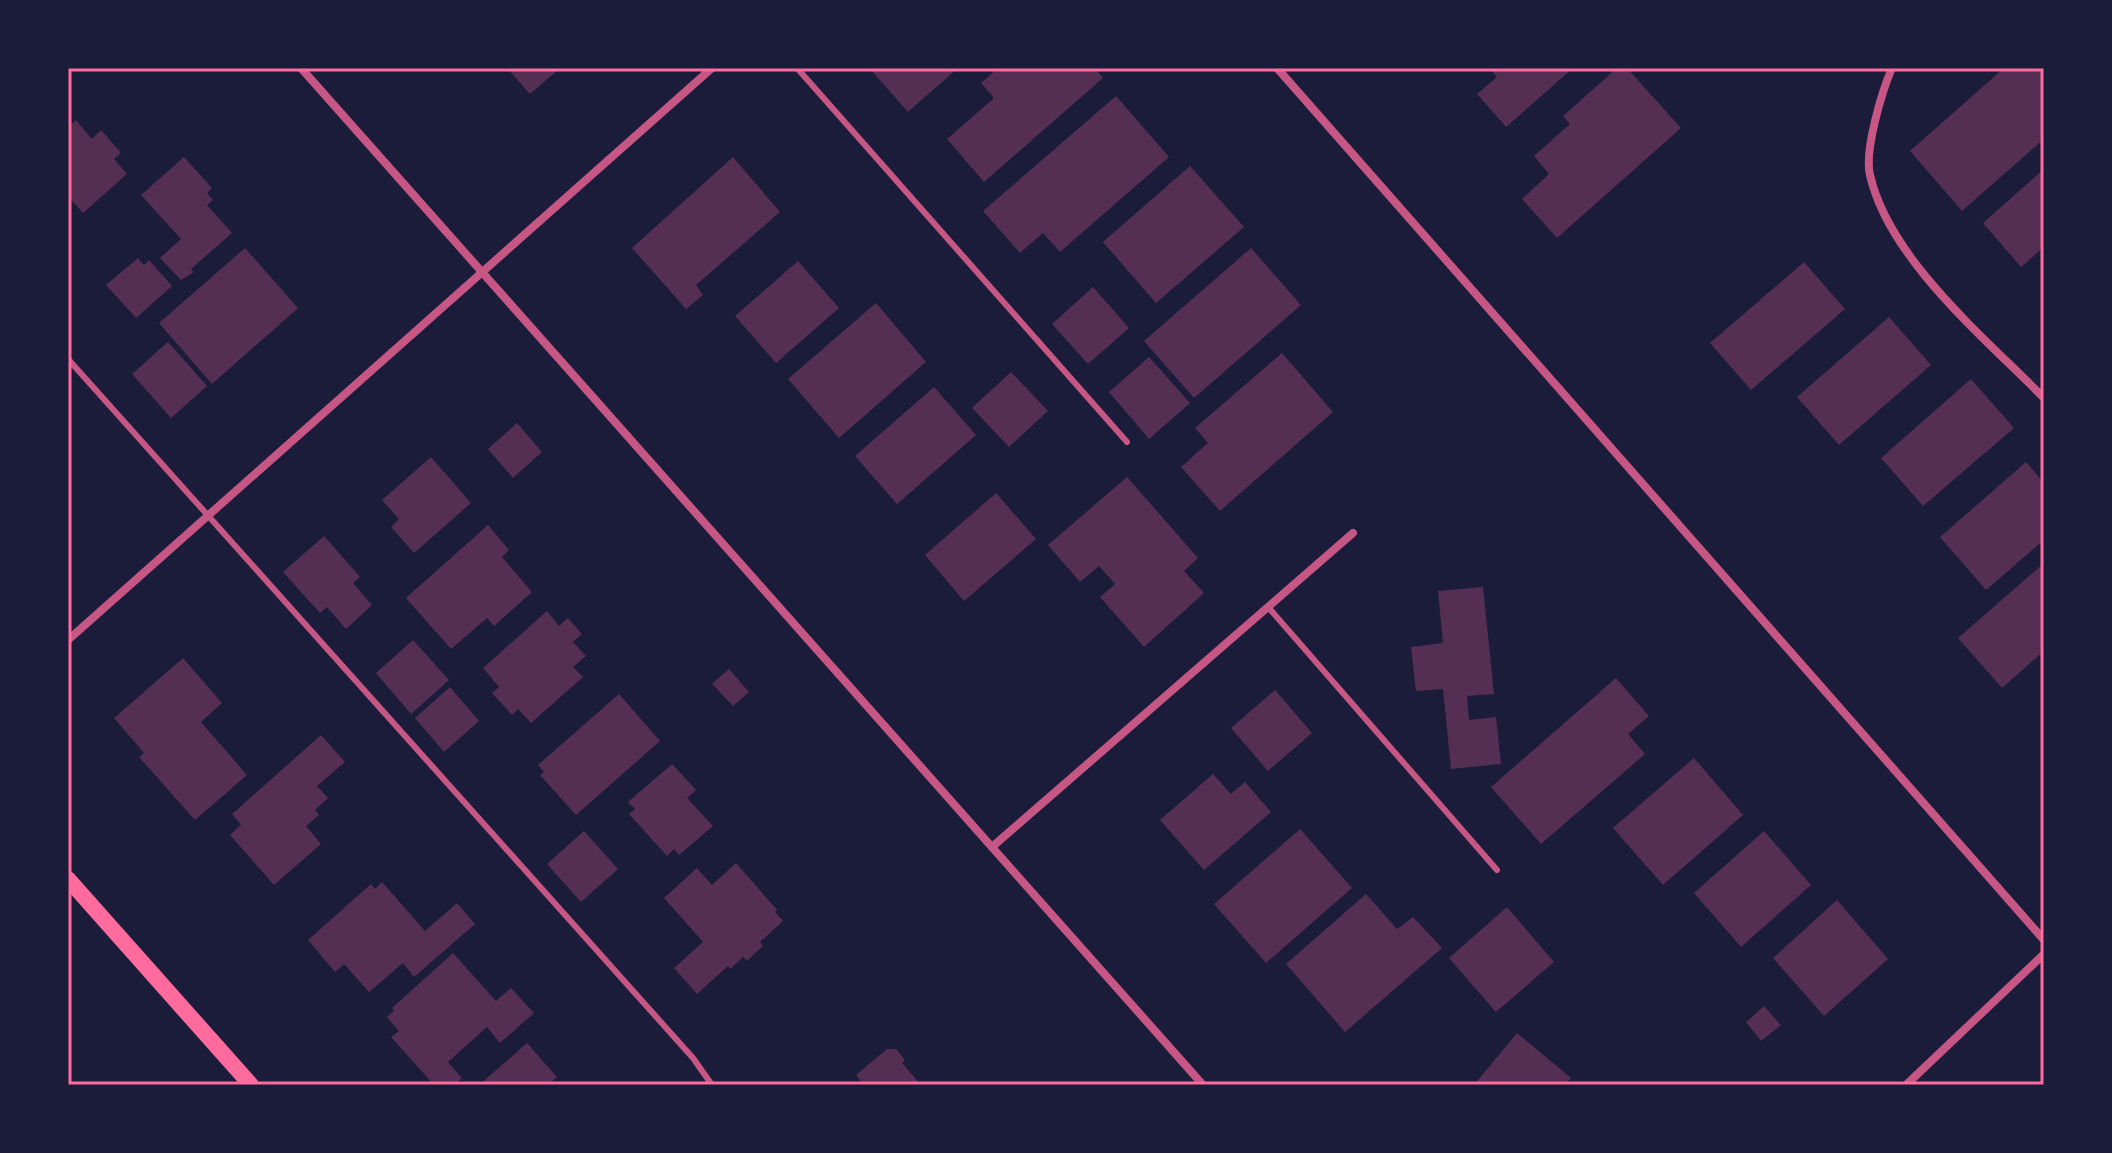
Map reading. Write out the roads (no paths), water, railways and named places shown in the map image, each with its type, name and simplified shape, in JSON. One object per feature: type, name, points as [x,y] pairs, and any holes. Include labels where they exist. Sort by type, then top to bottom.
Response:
[{"type":"main road","points":[[68,879],[251,1085]]},
{"type":"street","points":[[301,68],[1203,1085]]},
{"type":"street","points":[[68,640],[712,68]]},
{"type":"street","points":[[1277,68],[2044,940]]},
{"type":"street","points":[[1892,68],[1875,119],[1869,172],[1886,219],[1912,260],[2044,398]]},
{"type":"street","points":[[992,847],[1353,533]]},
{"type":"street","points":[[1906,1085],[2044,954]]},
{"type":"lane","points":[[797,68],[1127,442]]},
{"type":"lane","points":[[68,359],[683,1046],[712,1085]]},
{"type":"lane","points":[[1268,607],[1497,870]]}]
